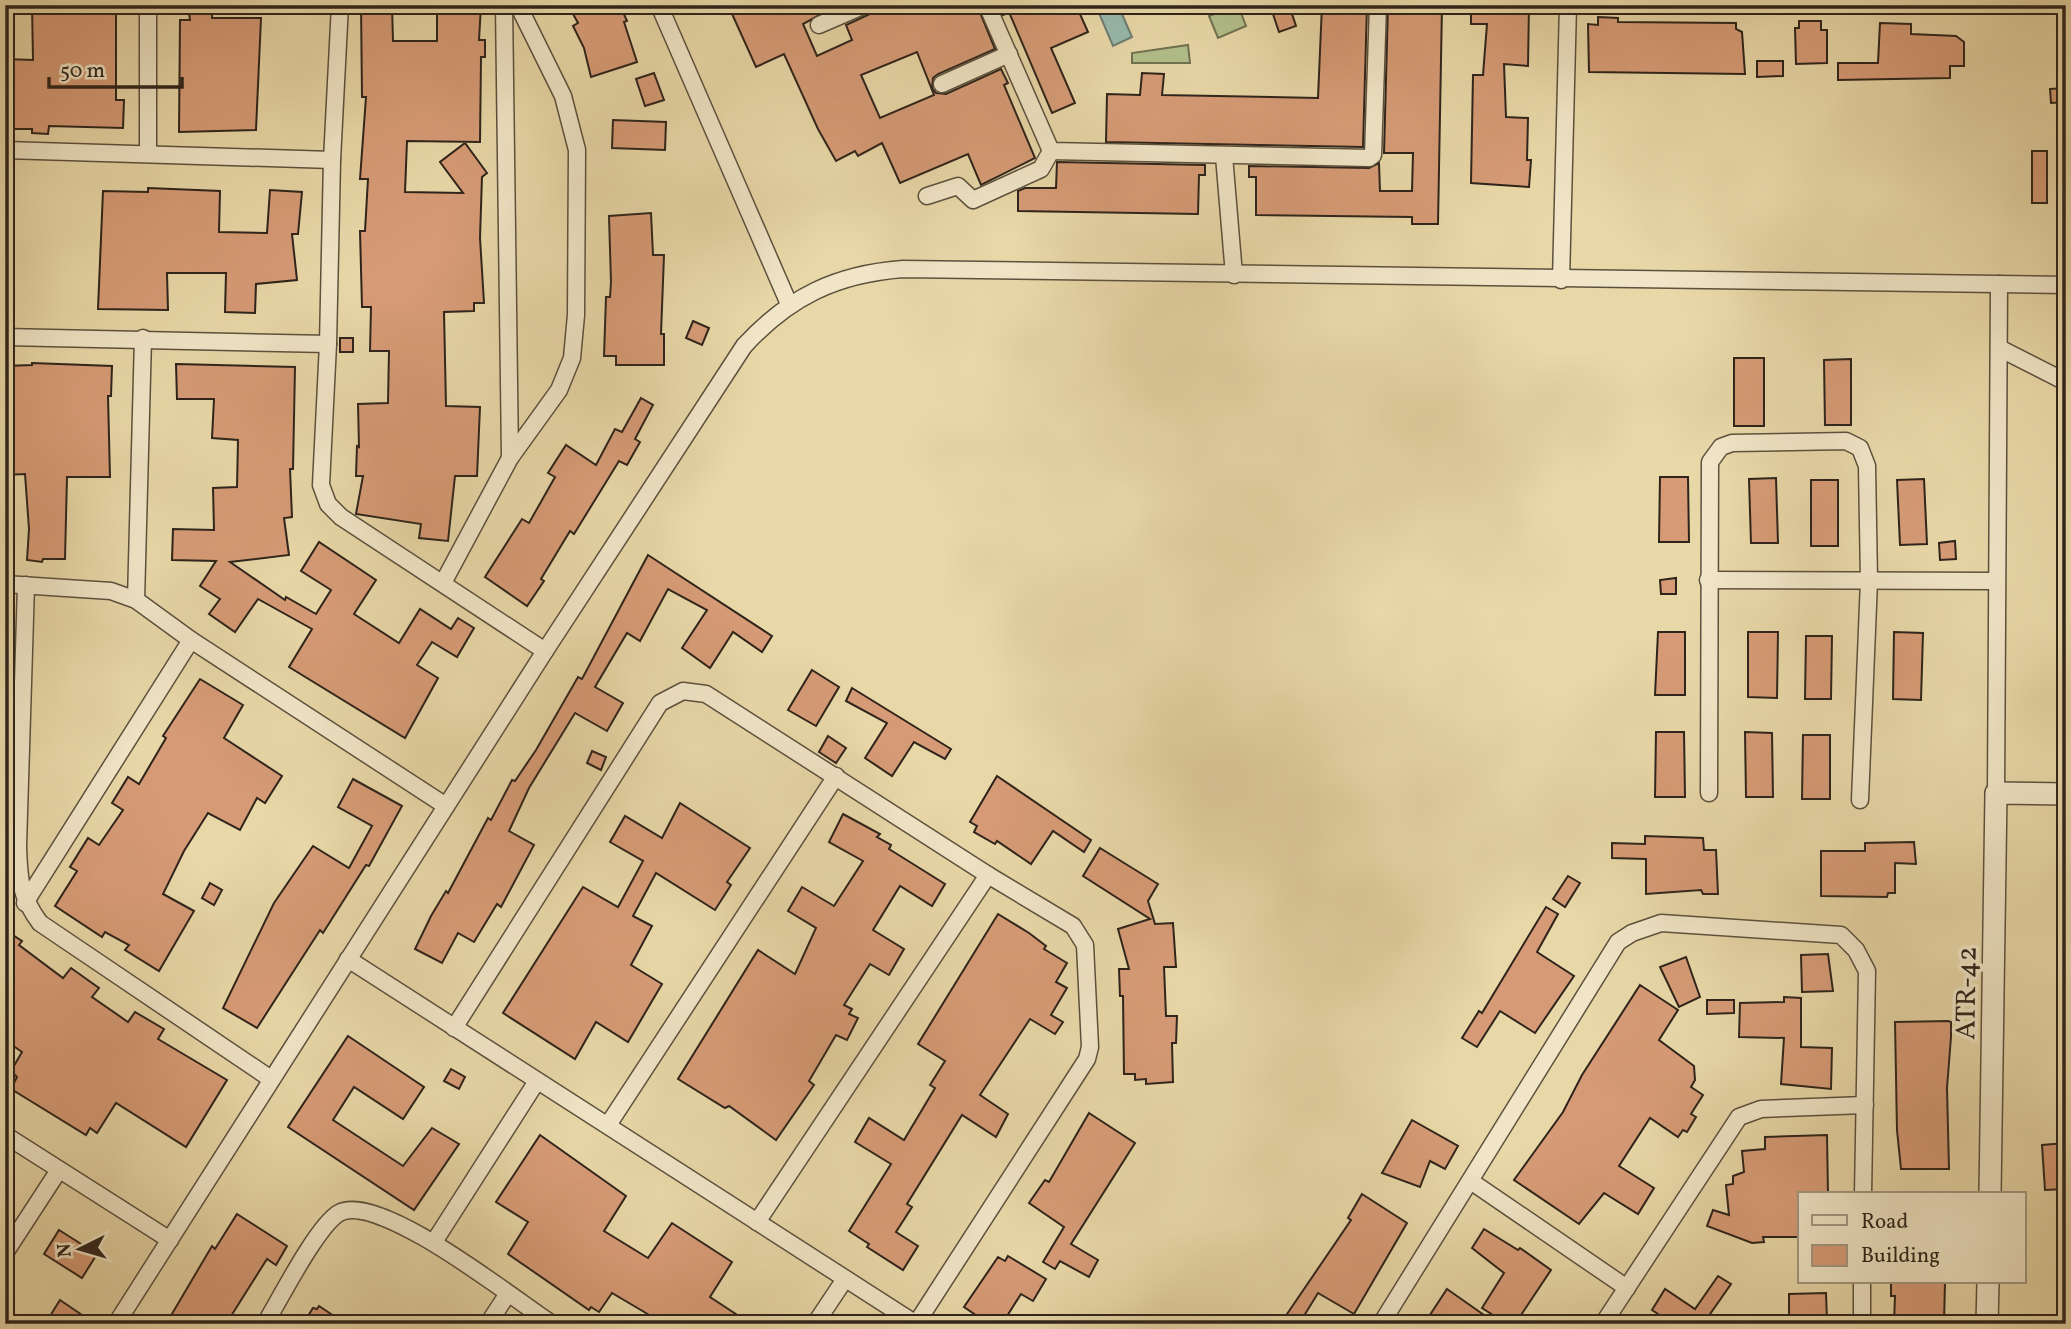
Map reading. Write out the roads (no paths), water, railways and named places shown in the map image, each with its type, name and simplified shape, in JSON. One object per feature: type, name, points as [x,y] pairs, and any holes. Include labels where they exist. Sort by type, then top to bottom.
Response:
[{"type":"street","points":[[148,5],[148,153]]},
{"type":"street","points":[[340,5],[321,485],[328,504],[341,517],[545,651]]},
{"type":"street","points":[[504,5],[510,458]]},
{"type":"street","points":[[443,583],[510,458],[559,390],[572,358],[576,315],[576,150],[572,124],[563,96],[518,5]]},
{"type":"street","points":[[659,5],[789,304]]},
{"type":"street","points":[[818,25],[865,5]]},
{"type":"street","points":[[987,5],[1051,151]]},
{"type":"street","points":[[1051,151],[1372,157],[1378,5]]},
{"type":"street","points":[[1561,280],[1567,5]]},
{"type":"street","points":[[942,84],[1009,54]]},
{"type":"street","points":[[5,150],[332,160]]},
{"type":"street","points":[[927,196],[958,186],[973,200],[1041,169],[1051,151]]},
{"type":"street","points":[[1224,156],[1234,275]]},
{"type":"street","points":[[116,1324],[545,651],[744,346],[789,304],[826,285],[876,271],[903,269],[2066,285]]},
{"type":"street","points":[[1999,284],[1996,793],[2066,794]]},
{"type":"street","points":[[5,337],[328,344]]},
{"type":"street","points":[[136,600],[143,338]]},
{"type":"street","points":[[1999,348],[2066,382]]},
{"type":"street","points":[[1709,793],[1710,462],[1721,447],[1732,443],[1846,441],[1860,447],[1867,466],[1869,582],[1860,800]]},
{"type":"street","points":[[1708,580],[1996,581]]},
{"type":"street","points":[[5,584],[111,591],[136,600],[191,640],[446,806]]},
{"type":"street","points":[[26,584],[18,846],[19,875],[25,903],[40,923],[271,1079]]},
{"type":"street","points":[[25,903],[191,640]]},
{"type":"street","points":[[348,959],[453,1028],[916,1324],[1087,1059],[1090,1047],[1085,946],[1081,935],[1073,926],[988,875],[836,776],[706,694],[682,691],[660,703],[453,1028]]},
{"type":"street","points":[[608,1125],[836,776]]},
{"type":"street","name":"ATR-42","points":[[1990,1192],[1996,793]]},
{"type":"street","points":[[757,1222],[988,875]]},
{"type":"street","points":[[1381,1324],[1472,1182],[1618,943],[1632,933],[1661,923],[1842,935],[1856,950],[1867,971],[1863,1192]]},
{"type":"street","points":[[433,1241],[537,1081]]},
{"type":"street","points":[[1603,1324],[1739,1117],[1761,1110],[1865,1105]]},
{"type":"street","points":[[5,1135],[170,1240]]},
{"type":"street","points":[[5,1253],[60,1170]]},
{"type":"street","points":[[1472,1182],[1627,1288]]},
{"type":"street","points":[[265,1324],[322,1231],[339,1213],[354,1209],[369,1210],[433,1241],[552,1324]]},
{"type":"street","points":[[815,1324],[845,1279]]},
{"type":"street","points":[[1862,1284],[1862,1324]]},
{"type":"street","points":[[1987,1324],[1988,1284]]},
{"type":"street","points":[[488,1324],[507,1295]]}]
